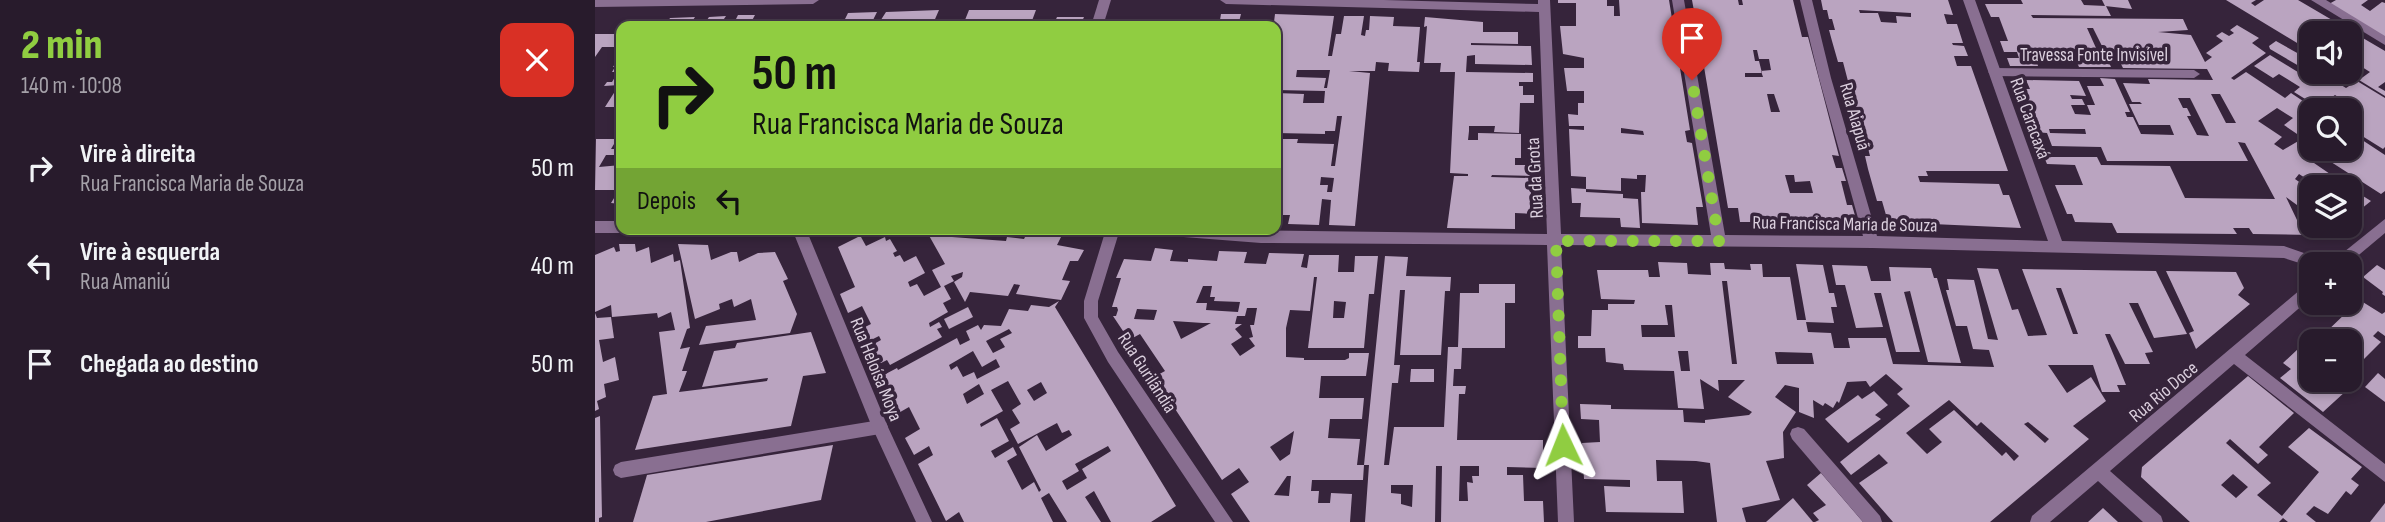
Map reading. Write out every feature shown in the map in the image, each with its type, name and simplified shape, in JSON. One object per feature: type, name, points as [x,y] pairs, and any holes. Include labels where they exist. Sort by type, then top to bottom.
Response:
[{"type":"street","points":[[595,3],[813,0]]},
{"type":"street","points":[[1099,21],[1105,0]]},
{"type":"street","points":[[1226,0],[1545,4]]},
{"type":"street","points":[[1678,0],[1719,241]]},
{"type":"street","name":"Rua Aiapuã","points":[[1806,0],[1825,79],[1872,242]]},
{"type":"street","name":"Rua Caracaxá","points":[[1969,0],[2058,248]]},
{"type":"street","points":[[2317,0],[2385,41]]},
{"type":"street","name":"Rua da Grota","points":[[1545,4],[1566,522]]},
{"type":"street","name":"Travessa Fonte Invisível","points":[[1994,72],[2194,74]]},
{"type":"street","points":[[2353,252],[2385,225]]},
{"type":"street","points":[[595,227],[616,227]]},
{"type":"street","name":"Rua Francisca Maria de Souza","points":[[1281,233],[1556,241],[1872,242],[2284,252],[2299,257]]},
{"type":"street","name":"Rua Heloísa Moya","points":[[801,235],[880,427],[924,522]]},
{"type":"street","name":"Rua Gurilândia","points":[[1111,235],[1091,301],[1091,318],[1113,357],[1225,522]]},
{"type":"street","name":"Rua Rio Doce","points":[[2038,522],[2299,299]]},
{"type":"street","points":[[2235,356],[2385,474]]},
{"type":"street","points":[[621,470],[880,427]]},
{"type":"street","points":[[1798,434],[1874,522]]},
{"type":"street","points":[[2098,470],[2155,522]]},
{"type":"building","points":[[1558,0],[1607,0],[1607,6],[1614,6],[1614,16],[1620,16],[1619,0],[1669,0],[1690,130],[1685,131],[1687,142],[1692,143],[1703,207],[1696,207],[1698,225],[1642,223],[1641,192],[1645,192],[1646,175],[1637,175],[1637,179],[1621,178],[1621,191],[1586,189],[1586,177],[1571,176],[1569,129],[1584,130],[1584,126],[1569,126],[1568,114],[1578,115],[1578,103],[1584,103],[1584,91],[1567,91],[1564,68],[1584,68],[1584,58],[1563,54],[1560,26],[1576,26],[1576,3],[1558,3]],"holes":[[[1621,128],[1643,131],[1644,135],[1621,133]]]},
{"type":"building","points":[[1692,0],[1738,0],[1739,5],[1743,5],[1742,0],[1793,0],[1802,37],[1808,37],[1839,156],[1832,155],[1836,168],[1842,168],[1846,181],[1841,181],[1847,205],[1852,205],[1858,226],[1740,222],[1738,208],[1728,208],[1703,61],[1708,61],[1706,50],[1701,50]],"holes":[[[1753,50],[1757,50],[1759,59],[1769,59],[1771,70],[1761,71],[1759,61],[1755,61]],[[1745,73],[1762,73],[1763,77],[1745,77]],[[1767,94],[1774,94],[1780,112],[1771,112]],[[1785,175],[1794,175],[1795,182],[1810,181],[1813,193],[1790,193]]]},
{"type":"building","points":[[1821,0],[1948,0],[1953,15],[1944,14],[1947,24],[1957,24],[1963,43],[1952,43],[1964,46],[1968,56],[1954,56],[1957,66],[1971,66],[2008,171],[1926,171],[1928,176],[1918,176],[1920,182],[1999,184],[2003,195],[2009,195],[2021,228],[1888,222],[1882,201],[1877,201],[1865,156],[1870,156],[1861,132],[1858,132],[1845,85],[1849,85],[1843,62],[1838,62],[1832,41],[1829,30],[1835,30],[1832,19],[1829,19],[1827,10],[1823,10]],"holes":[[[1859,10],[1911,13],[1911,17],[1896,16],[1897,23],[1881,22],[1878,13],[1860,13]]]},
{"type":"building","points":[[2021,0],[2081,0],[2084,5],[2106,6],[2111,16],[2031,15],[2033,18],[2183,19],[2188,30],[2158,32],[2191,35],[2205,62],[2212,57],[2206,53],[2223,41],[2216,36],[2222,32],[2229,36],[2234,33],[2230,30],[2237,25],[2259,38],[2252,43],[2266,53],[2231,78],[2234,80],[2246,72],[2285,98],[2291,93],[2299,98],[2299,135],[2284,125],[2293,118],[2277,108],[2258,121],[2282,137],[2274,144],[2283,150],[2299,141],[2299,161],[2316,161],[2314,163],[2332,175],[2299,174],[2295,179],[2299,182],[2299,206],[2286,197],[2299,220],[2299,235],[2253,234],[2249,228],[2233,228],[2237,234],[2117,233],[2112,223],[2075,222],[2072,214],[2067,214],[2055,185],[2083,185],[2075,165],[2047,164],[2044,157],[2097,157],[2101,165],[2170,166],[2185,198],[2275,199],[2245,143],[2238,142],[2248,161],[2107,161],[2101,147],[2052,146],[2047,133],[2034,132],[2018,89],[2030,89],[2026,80],[2079,81],[2086,96],[2070,95],[2072,99],[2082,99],[2085,105],[2071,105],[2075,114],[2091,115],[2087,105],[2095,105],[2087,86],[2104,86],[2100,78],[2115,79],[2130,112],[2125,112],[2127,117],[2133,117],[2141,134],[2174,135],[2170,125],[2139,125],[2129,104],[2142,104],[2132,102],[2123,83],[2150,84],[2148,79],[2213,80],[2207,69],[2123,68],[2118,58],[2107,58],[2111,67],[2079,67],[2071,49],[2063,49],[2068,63],[2037,62],[2038,66],[2010,66],[2007,58],[2019,58],[2017,52],[2004,52],[2000,41],[2008,41],[1999,17],[1991,17],[1985,4],[2023,4]],"holes":[[[2087,28],[2093,28],[2103,48],[2096,48]],[[2211,94],[2220,94],[2236,123],[2226,123]],[[2178,98],[2190,98],[2209,136],[2197,135],[2187,116],[2191,116],[2187,108],[2183,108]],[[2049,129],[2085,129],[2086,134],[2050,133]]]},
{"type":"building","points":[[2102,0],[2128,0],[2132,9],[2105,6]]},
{"type":"building","points":[[2226,0],[2256,0],[2251,3],[2255,6],[2264,0],[2298,0],[2334,21],[2299,21],[2299,44]]},
{"type":"building","points":[[2336,0],[2368,0],[2361,5],[2370,11],[2382,2],[2385,3],[2385,37],[2362,21],[2329,4]]},
{"type":"building","points":[[939,10],[934,21],[880,21],[886,12]]},
{"type":"building","points":[[969,10],[1036,10],[1032,21],[938,21],[965,20]]},
{"type":"building","points":[[877,12],[872,21],[844,21],[848,13]]},
{"type":"building","points":[[1221,14],[1241,14],[1239,21],[1220,21]]},
{"type":"building","points":[[1275,14],[1334,16],[1328,56],[1332,56],[1336,34],[1341,34],[1344,16],[1364,16],[1361,35],[1365,36],[1366,30],[1369,30],[1370,16],[1394,17],[1393,26],[1420,27],[1417,62],[1420,62],[1419,72],[1388,71],[1389,63],[1376,62],[1375,71],[1349,71],[1370,73],[1355,226],[1329,225],[1331,200],[1322,199],[1319,225],[1288,224],[1290,215],[1281,215],[1281,139],[1298,139],[1297,143],[1334,144],[1331,166],[1335,166],[1342,116],[1337,116],[1335,131],[1325,131],[1325,134],[1281,133],[1281,93],[1304,94],[1303,103],[1324,103],[1325,91],[1281,90],[1281,21],[1274,21]],"holes":[[[1297,70],[1330,70],[1327,88],[1324,88],[1326,78],[1296,77]],[[1321,177],[1334,178],[1332,192],[1327,192],[1328,185],[1320,185]]]},
{"type":"building","points":[[738,15],[755,15],[752,21],[735,21]]},
{"type":"building","points":[[726,16],[722,21],[706,21],[709,17]]},
{"type":"building","points":[[695,17],[692,21],[668,21],[670,18]]},
{"type":"building","points":[[1057,17],[1084,17],[1082,21],[1055,21]]},
{"type":"building","points":[[1425,17],[1483,22],[1483,32],[1518,32],[1518,44],[1471,45],[1531,46],[1532,65],[1475,64],[1475,55],[1467,56],[1466,72],[1533,73],[1533,82],[1519,82],[1519,86],[1523,86],[1523,95],[1534,95],[1534,103],[1520,103],[1519,133],[1494,132],[1495,126],[1469,126],[1468,140],[1478,140],[1478,133],[1521,134],[1521,158],[1515,158],[1515,165],[1531,165],[1531,176],[1491,177],[1531,178],[1531,205],[1537,205],[1537,214],[1515,213],[1515,229],[1447,228],[1454,176],[1468,174],[1450,173],[1455,72],[1440,72],[1441,63],[1424,63],[1427,26],[1424,27]]},
{"type":"building","points":[[595,34],[616,34],[614,47],[602,47],[595,57]]},
{"type":"building","points":[[2362,38],[2385,51],[2385,82],[2378,87],[2385,91],[2385,96],[2362,82],[2362,78],[2370,72],[2362,67]]},
{"type":"building","points":[[2276,41],[2299,54],[2299,66],[2270,49],[2269,46]]},
{"type":"building","points":[[2270,55],[2299,73],[2299,84],[2340,84],[2346,88],[2352,84],[2362,84],[2385,98],[2385,147],[2383,149],[2362,136],[2362,98],[2340,98],[2335,95],[2331,98],[2304,98],[2294,92],[2300,87],[2279,74],[2273,78],[2254,66]]},
{"type":"building","points":[[616,75],[616,85],[604,86],[607,82],[612,82]]},
{"type":"building","points":[[616,90],[616,107],[605,107]]},
{"type":"building","points":[[596,139],[616,139],[611,149],[616,149],[616,155],[606,155],[599,167],[616,165],[616,190],[595,190]]},
{"type":"building","points":[[2362,140],[2385,155],[2385,191],[2381,194],[2362,182],[2362,175],[2351,175],[2329,161],[2362,161]]},
{"type":"building","points":[[1571,188],[1586,189],[1586,192],[1623,194],[1623,198],[1638,199],[1640,228],[1621,227],[1620,218],[1580,217],[1581,203],[1572,203]]},
{"type":"building","points":[[2362,195],[2371,201],[2362,208]]},
{"type":"building","points":[[929,235],[1006,241],[1007,237],[1024,239],[1026,235],[1062,235],[1057,245],[1084,250],[1078,261],[1070,261],[1062,280],[1070,281],[1061,300],[1016,294],[1020,285],[1014,284],[1008,296],[970,292],[965,302],[954,282],[962,277],[963,272],[951,276],[954,281],[944,286],[951,299],[943,303],[948,312],[929,323],[930,327],[939,322],[942,327],[937,329],[942,337],[890,365],[887,360],[873,367],[865,349],[881,340],[879,336],[863,344],[857,331],[871,324],[862,306],[848,313],[840,294],[855,287],[838,247],[858,237],[861,237],[866,246],[885,237],[886,241],[890,239],[897,251],[893,253],[895,257],[900,255],[904,262],[916,256],[925,273],[908,282],[910,287],[917,284],[924,296],[941,287],[932,270],[945,264]]},
{"type":"building","points":[[619,244],[635,244],[636,252],[649,247],[651,263],[673,254],[674,262],[680,260],[690,328],[687,329],[680,349],[690,347],[682,371],[687,371],[679,392],[767,381],[768,378],[702,387],[714,351],[735,348],[737,343],[811,332],[826,373],[803,376],[791,426],[635,450],[653,396],[667,394],[659,332],[675,330],[671,312],[658,318],[657,313],[612,317],[611,305],[595,312],[595,255],[614,247],[616,252],[620,251]]},
{"type":"building","points":[[678,244],[708,245],[711,260],[737,252],[739,262],[758,253],[775,252],[788,279],[783,281],[797,314],[790,333],[699,345],[706,326],[756,320],[751,299],[734,307],[732,299],[719,304],[720,309],[695,319]]},
{"type":"building","points":[[1155,248],[1173,250],[1170,261],[1188,262],[1188,259],[1217,261],[1219,251],[1247,252],[1244,263],[1266,264],[1269,253],[1304,254],[1301,267],[1307,268],[1309,255],[1339,255],[1338,272],[1354,272],[1355,256],[1378,256],[1374,294],[1369,294],[1364,348],[1308,348],[1317,277],[1314,277],[1310,311],[1290,310],[1286,328],[1286,357],[1345,360],[1349,358],[1349,353],[1369,353],[1366,376],[1321,376],[1319,398],[1364,398],[1362,419],[1330,419],[1328,438],[1360,439],[1357,465],[1364,465],[1363,480],[1312,480],[1311,491],[1319,491],[1318,503],[1330,503],[1331,493],[1352,494],[1350,522],[1250,522],[1231,494],[1249,482],[1239,468],[1222,480],[1154,377],[1165,371],[1140,334],[1129,340],[1113,316],[1116,316],[1118,310],[1117,307],[1112,307],[1121,278],[1116,278],[1124,259],[1151,261]],"holes":[[[1203,286],[1212,286],[1210,297],[1215,297],[1214,301],[1240,302],[1238,312],[1206,310],[1207,303],[1196,303]],[[1334,301],[1346,302],[1344,318],[1333,318]],[[1247,308],[1257,308],[1254,325],[1250,325],[1253,337],[1249,338],[1255,346],[1240,356],[1231,344],[1242,337],[1235,329],[1242,324],[1235,324],[1237,316],[1245,316]],[[1137,309],[1157,310],[1154,320],[1134,319]],[[1173,321],[1203,323],[1211,323],[1181,339]],[[1294,431],[1290,454],[1280,461],[1270,447]],[[1287,476],[1291,476],[1289,496],[1274,495]]]},
{"type":"building","points":[[1385,256],[1408,257],[1406,276],[1451,277],[1450,291],[1445,291],[1441,355],[1400,355],[1405,290],[1400,290],[1394,365],[1400,365],[1398,383],[1392,383],[1384,465],[1389,465],[1394,427],[1444,427],[1448,347],[1458,347],[1460,293],[1479,293],[1479,284],[1515,284],[1515,303],[1505,303],[1505,348],[1462,348],[1461,369],[1454,369],[1453,386],[1466,386],[1465,394],[1459,394],[1457,440],[1543,440],[1543,468],[1507,467],[1507,475],[1523,475],[1524,501],[1543,501],[1544,522],[1441,522],[1442,466],[1436,466],[1435,522],[1365,522],[1369,465],[1364,465]],"holes":[[[1460,466],[1479,466],[1479,476],[1472,476],[1473,483],[1467,482],[1468,501],[1459,501]],[[1391,485],[1413,485],[1412,507],[1401,504],[1401,494],[1391,493]]]},
{"type":"building","points":[[1658,262],[1687,263],[1688,274],[1711,275],[1710,263],[1724,263],[1725,269],[1751,270],[1750,264],[1762,264],[1763,277],[1790,277],[1797,320],[1806,320],[1796,264],[1823,265],[1829,293],[1834,293],[1837,307],[1831,307],[1834,323],[1806,322],[1808,332],[1831,333],[1834,348],[1850,348],[1848,338],[1886,338],[1893,364],[1994,367],[1989,350],[1973,349],[1967,326],[1956,326],[1946,290],[1949,290],[1947,279],[1974,280],[1988,339],[1998,340],[1977,268],[1998,269],[2012,310],[2018,309],[2028,336],[2047,335],[2022,269],[2156,271],[2187,334],[2154,338],[2138,303],[2129,303],[2153,352],[2145,353],[2150,364],[2125,364],[2110,334],[2105,334],[2126,385],[2117,385],[2120,392],[2102,392],[2093,365],[2048,365],[2067,393],[2091,377],[2106,401],[2073,426],[2089,439],[1990,522],[1893,522],[1859,483],[1888,463],[1879,454],[1851,475],[1840,462],[1910,406],[1897,394],[1903,389],[1886,374],[1870,387],[1866,381],[1847,382],[1839,403],[1837,401],[1833,408],[1813,400],[1814,418],[1799,412],[1799,388],[1785,385],[1775,397],[1796,412],[1783,432],[1784,458],[1766,461],[1780,500],[1742,508],[1746,522],[1717,522],[1710,463],[1696,461],[1656,460],[1657,481],[1682,481],[1684,513],[1606,512],[1604,486],[1630,487],[1630,480],[1584,479],[1582,443],[1600,442],[1599,420],[1581,419],[1580,404],[1611,405],[1611,409],[1683,410],[1684,422],[1705,423],[1705,420],[1749,415],[1752,412],[1728,397],[1745,380],[1718,380],[1719,391],[1700,379],[1704,409],[1678,408],[1674,371],[1624,370],[1623,364],[1606,362],[1605,348],[1578,348],[1578,336],[1591,336],[1592,310],[1608,310],[1608,304],[1634,304],[1635,300],[1601,299],[1597,270],[1648,270],[1649,277],[1660,277]],"holes":[[[1722,281],[1727,281],[1737,364],[1732,364]],[[2056,288],[2061,288],[2078,334],[2073,334]],[[1665,305],[1672,305],[1675,337],[1642,337],[1641,325],[1668,325]],[[1678,351],[1688,351],[1690,371],[1681,371]],[[1775,352],[1812,353],[1814,364],[1777,364]],[[1949,400],[1977,426],[1981,422],[2019,456],[2014,461],[2006,452],[2002,456],[1954,410],[1929,429],[1942,442],[1927,454],[1906,433]],[[2028,422],[2049,439],[2045,443],[2024,424]]]},
{"type":"building","points":[[1832,265],[1867,266],[1871,281],[1891,281],[1889,267],[1931,268],[1934,278],[1937,278],[1961,363],[1928,362],[1910,291],[1904,292],[1920,352],[1896,352],[1881,293],[1874,293],[1883,327],[1856,328],[1845,285],[1836,285]]},
{"type":"building","points":[[2377,265],[2385,270],[2385,296],[2363,277]]},
{"type":"building","points":[[2166,271],[2236,272],[2244,288],[2238,295],[2250,304],[2196,349],[2189,333],[2194,331]]},
{"type":"building","points":[[1059,301],[1055,307],[1176,506],[1151,522],[1111,522],[1094,491],[1085,497],[1101,522],[1067,522],[1049,493],[1041,498],[1053,522],[964,522],[959,512],[946,521],[918,464],[933,455],[929,446],[914,455],[905,438],[920,429],[909,407],[895,415],[878,378],[957,338],[960,345],[970,340],[966,331],[978,325],[981,330],[984,325],[1001,326],[1009,309],[1028,311],[1031,305],[1049,307]],"holes":[[[1009,329],[1012,333],[1000,339],[1005,347],[993,353],[986,341]],[[973,351],[982,367],[996,359],[1000,367],[977,379],[974,372],[963,377],[957,366],[951,370],[949,365]],[[1008,381],[1021,404],[1012,410],[1020,423],[1010,429],[1018,444],[1057,423],[1062,433],[1069,430],[1072,435],[1046,451],[1037,435],[1019,447],[1041,490],[1039,492],[1034,482],[1022,490],[1007,461],[1017,455],[1013,447],[995,458],[991,451],[1009,441],[997,418],[981,427],[980,424],[1003,411],[991,390]],[[1041,382],[1047,393],[1034,401],[1027,390]],[[979,384],[984,394],[967,404],[963,394]],[[1108,446],[1111,451],[1082,469],[1087,478],[1067,490],[1062,481],[1079,471],[1075,464]]]},
{"type":"building","points":[[2362,302],[2382,314],[2385,312],[2385,336],[2378,331],[2373,336],[2381,342],[2362,361],[2362,329],[2329,329],[2344,315],[2362,315]]},
{"type":"building","points":[[968,307],[973,317],[949,329],[944,319]]},
{"type":"building","points":[[595,313],[597,318],[611,317],[614,338],[599,340],[603,362],[615,357],[619,380],[604,384],[606,397],[597,401],[599,409],[595,411]]},
{"type":"building","points":[[2299,350],[2299,392],[2345,392],[2323,412],[2280,378],[2291,369],[2283,363]]},
{"type":"building","points":[[1411,369],[1434,369],[1434,382],[1410,382]]},
{"type":"building","points":[[2378,373],[2385,379],[2385,402],[2365,387]]},
{"type":"building","points":[[2248,376],[2294,413],[2259,447],[2268,455],[2258,464],[2230,439],[2226,443],[2271,483],[2257,495],[2282,516],[2319,472],[2288,447],[2309,428],[2362,467],[2351,479],[2359,485],[2351,495],[2346,491],[2328,514],[2314,506],[2306,514],[2316,522],[2288,522],[2283,518],[2279,522],[2190,522],[2141,477],[2142,467]],"holes":[[[2233,474],[2248,487],[2236,498],[2221,485]]]},
{"type":"building","points":[[1874,391],[1888,405],[1875,415],[1881,419],[1848,443],[1825,419],[1858,395],[1862,399]]},
{"type":"building","points":[[600,416],[602,517],[599,522],[595,522],[595,418]]},
{"type":"building","points":[[833,445],[821,500],[706,522],[633,522],[647,475]]},
{"type":"building","points":[[1821,473],[1863,522],[1815,522],[1819,520],[1813,513],[1826,505],[1807,485]]},
{"type":"building","points":[[1793,498],[1813,522],[1766,522]]},
{"type":"building","points":[[2385,503],[2385,522],[2370,522]]},
{"type":"building","points":[[2103,508],[2118,522],[2088,522]]},
{"type":"route","points":[[1563,445],[1556,241],[1719,241],[1692,80]]}]
